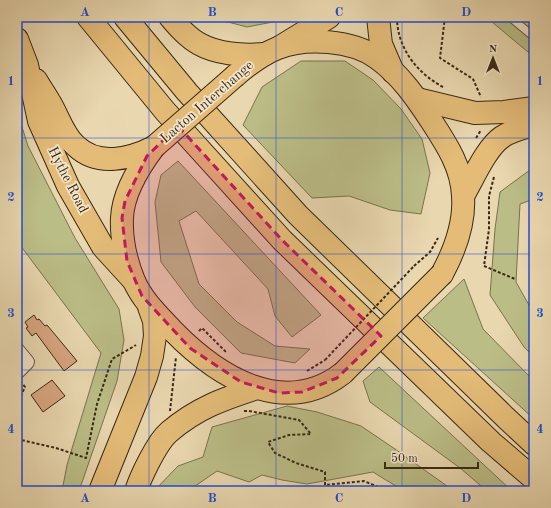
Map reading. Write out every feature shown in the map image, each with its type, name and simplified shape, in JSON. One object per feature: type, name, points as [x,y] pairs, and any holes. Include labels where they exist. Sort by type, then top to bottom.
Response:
[{"type":"main road","points":[[88,17],[165,112],[282,240],[491,442],[534,479]]},
{"type":"main road","points":[[125,17],[187,92],[298,215],[504,417],[534,444]]},
{"type":"main road","points":[[170,17],[188,36],[205,46],[227,53],[245,56],[272,51],[329,17]]},
{"type":"main road","points":[[378,17],[381,44],[392,72]]},
{"type":"main road","name":"Hythe Road","points":[[17,40],[27,65],[75,146],[86,154],[99,158],[112,159],[124,158],[139,154],[154,147]]},
{"type":"main road","name":"Lacton Interchange","points":[[134,281],[127,261],[123,240],[122,218],[125,201],[130,187],[154,147],[250,63],[272,51],[307,41],[330,42],[356,48],[377,57],[417,99],[452,155],[460,176],[464,196]]},
{"type":"main road","name":"Hythe Road","points":[[27,65],[39,121],[68,186],[103,247],[134,281]]},
{"type":"main road","points":[[417,99],[475,113],[504,112],[534,108]]},
{"type":"main road","points":[[134,281],[149,306],[181,350],[241,382],[257,388],[279,393],[302,392],[322,386],[344,373],[442,274],[451,257],[459,234],[463,217],[464,196],[490,148],[502,137],[516,130],[534,125]]},
{"type":"main road","points":[[100,491],[146,377],[152,356],[155,336],[154,321],[149,306]]},
{"type":"main road","points":[[136,491],[154,452],[168,432],[199,410],[223,399],[257,388]]},
{"type":"street","points":[[17,350],[27,362],[19,377]]},
{"type":"lane","points":[[510,17],[534,36]]},
{"type":"path","points":[[397,17],[400,41],[408,56],[431,80],[443,87]]},
{"type":"path","points":[[445,17],[440,58],[473,78],[482,99],[475,97]]},
{"type":"path","points":[[496,172],[489,196],[489,229],[484,266],[515,279]]},
{"type":"path","points":[[304,374],[325,360],[414,266],[430,252],[439,237]]},
{"type":"path","points":[[178,426],[169,417],[181,350],[202,328],[221,348],[232,356]]},
{"type":"path","points":[[17,439],[56,448],[86,458],[97,404],[112,359],[139,343]]},
{"type":"path","points":[[17,416],[20,398],[25,387],[19,377]]},
{"type":"path","points":[[242,411],[298,420],[311,434],[289,436],[268,442],[274,453],[296,463],[325,472],[325,485],[364,481],[388,491]]},
{"type":"highlighted area","points":[[178,126],[282,240],[381,336],[337,378],[302,392],[279,393],[241,382],[190,348],[142,296],[127,261],[122,218],[125,201],[147,156]]},
{"type":"green space","points":[[209,17],[291,17],[247,27]]},
{"type":"green space","points":[[486,17],[534,17],[534,57]]},
{"type":"green space","points":[[301,61],[345,61],[373,80],[401,109],[422,139],[430,173],[421,214],[390,210],[349,196],[312,198],[243,125],[262,87]]},
{"type":"green space","points":[[17,111],[28,146],[75,238],[119,309],[124,340],[117,381],[79,491],[62,491],[67,465],[101,353],[17,241]]},
{"type":"green space","points":[[178,161],[321,315],[292,337],[275,316],[268,289],[196,211],[179,221],[199,284],[237,322],[275,346],[310,349],[295,363],[241,353],[195,307],[161,262],[155,202],[161,175]]},
{"type":"green space","points":[[534,167],[534,199],[520,204],[516,282],[534,314],[534,357],[524,347],[490,295],[495,229],[500,192]]},
{"type":"green space","points":[[464,279],[483,329],[534,381],[534,419],[423,318]]},
{"type":"green space","points":[[379,367],[512,491],[487,491],[460,468],[370,402],[363,381]]},
{"type":"green space","points":[[287,406],[317,412],[361,426],[454,491],[404,491],[373,472],[307,484],[262,475],[249,482],[217,471],[188,491],[154,491],[178,466],[203,457],[212,427]]},
{"type":"building","points":[[34,315],[37,320],[39,319],[45,326],[47,325],[77,361],[64,371],[36,333],[32,336],[26,328],[28,327],[25,322]]},
{"type":"building","points":[[52,380],[65,396],[43,412],[31,395]]}]
